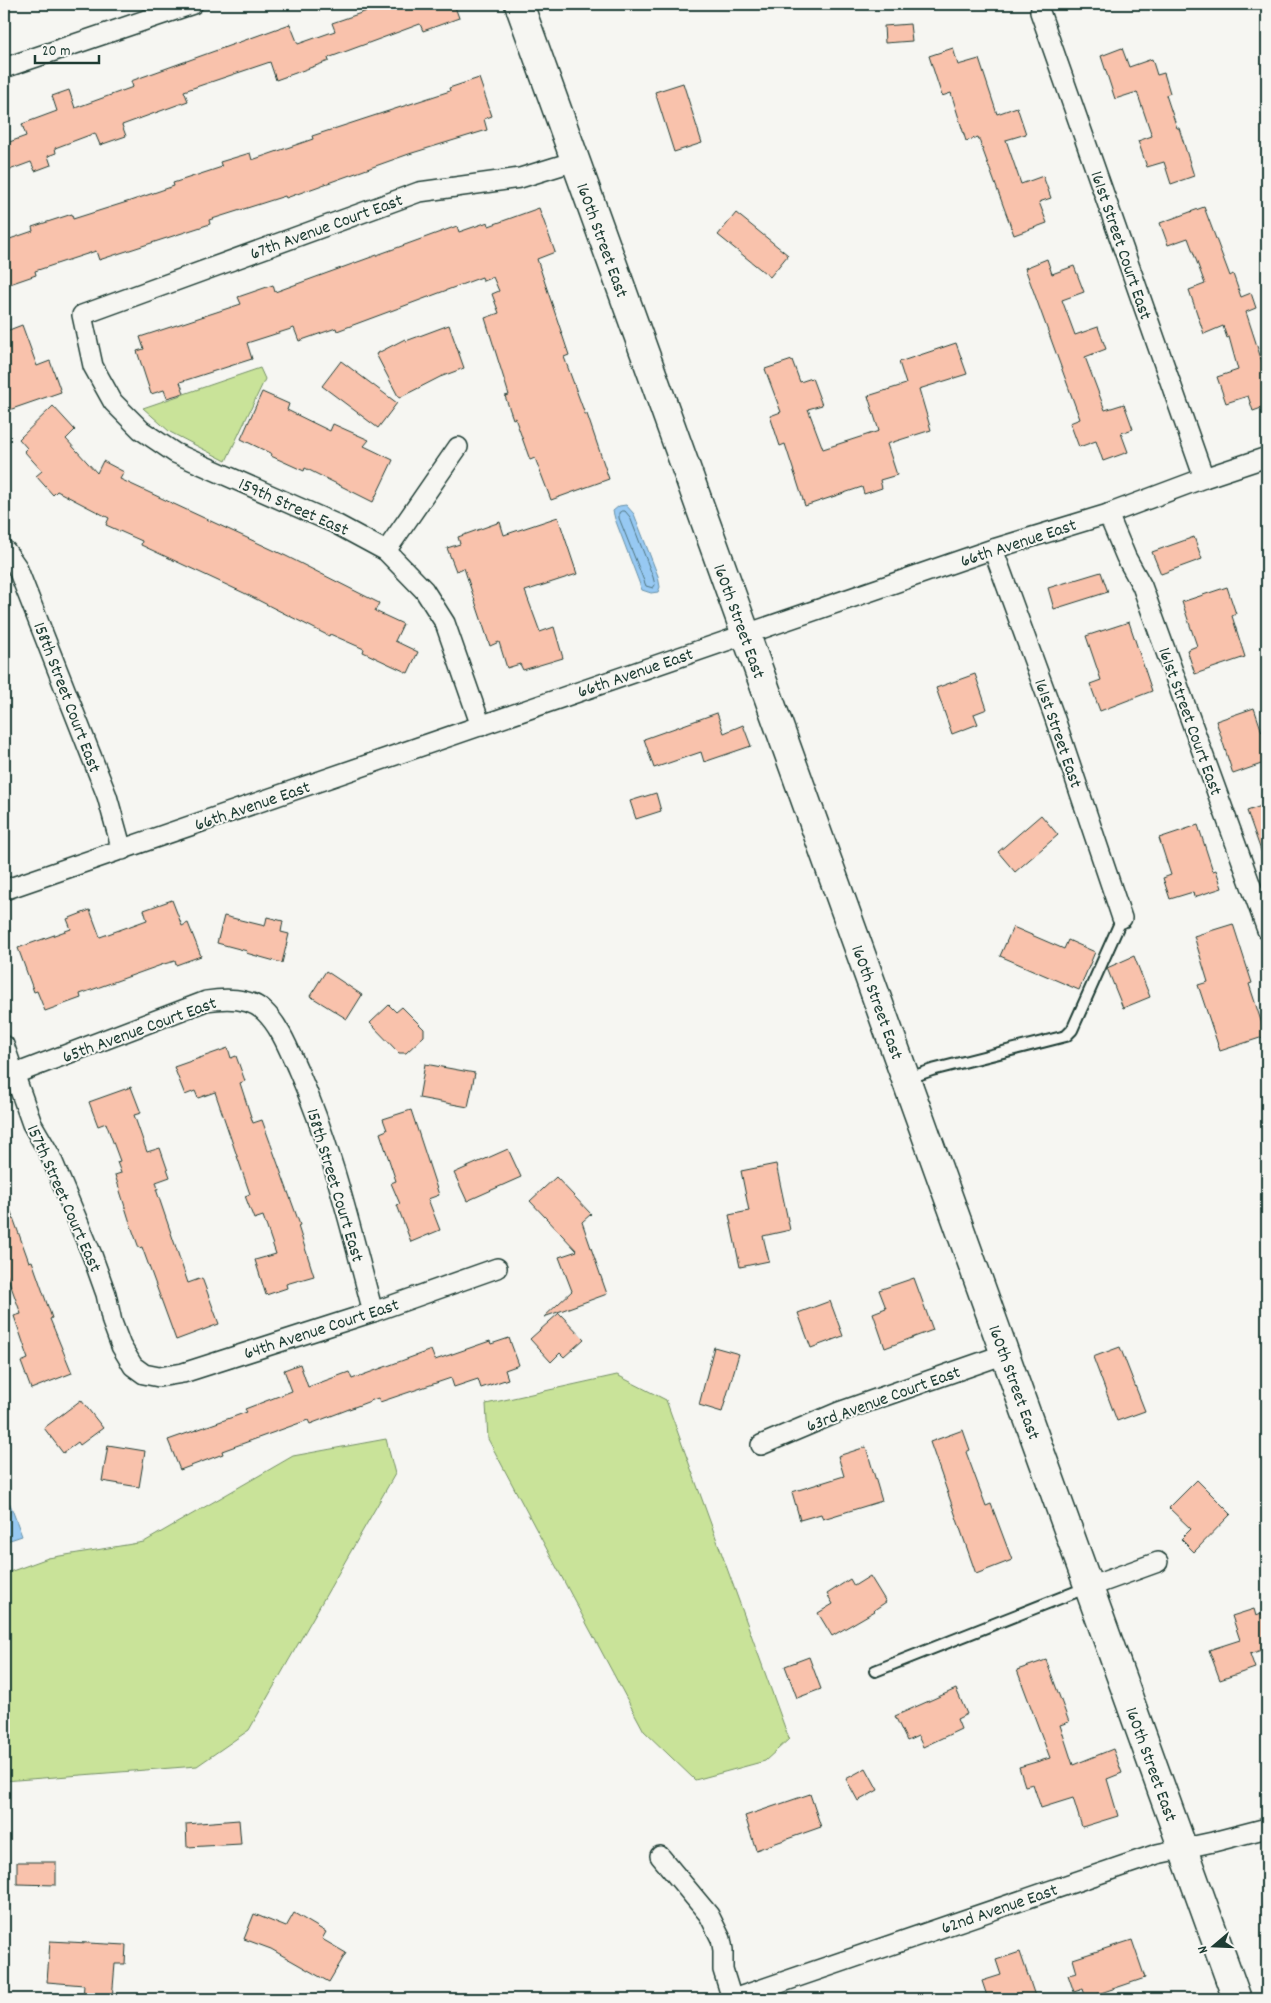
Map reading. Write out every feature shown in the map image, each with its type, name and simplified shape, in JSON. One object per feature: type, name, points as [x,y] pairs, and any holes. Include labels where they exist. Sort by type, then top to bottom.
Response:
[{"type":"main road","name":"160th Street East","points":[[518,4],[1237,1999]]},
{"type":"street","points":[[4,68],[193,4]]},
{"type":"street","name":"161st Street Court East","points":[[1040,12],[1204,478]]},
{"type":"street","name":"67th Avenue Court East","points":[[82,314],[419,192],[520,178],[575,161]]},
{"type":"street","name":"159th Street East","points":[[82,314],[93,366],[113,402],[141,430],[175,453],[336,524],[386,551],[424,590],[444,623],[481,726]]},
{"type":"street","points":[[386,551],[458,447]]},
{"type":"street","name":"66th Avenue East","points":[[4,890],[993,549],[1108,514],[1267,457]]},
{"type":"street","name":"161st Street Court East","points":[[1108,514],[1126,558],[1142,586],[1267,930]]},
{"type":"street","name":"161st Street East","points":[[993,549],[1054,716],[1122,918]]},
{"type":"street","name":"158th Street Court East","points":[[4,550],[17,567],[107,796],[122,850]]},
{"type":"street","name":"65th Avenue Court East","points":[[15,1074],[206,1002],[224,998],[240,1000],[263,1010]]},
{"type":"street","name":"158th Street Court East","points":[[263,1010],[274,1022],[286,1043],[326,1140],[373,1312]]},
{"type":"street","name":"157th Street Court East","points":[[4,1045],[32,1124],[50,1155],[92,1255],[121,1346],[133,1366],[144,1374]]},
{"type":"street","name":"64th Avenue Court East","points":[[144,1374],[159,1377],[183,1373],[373,1312],[497,1268]]},
{"type":"street","name":"63rd Avenue Court East","points":[[761,1445],[839,1412],[1005,1354]]},
{"type":"street","points":[[1088,1587],[1158,1562]]},
{"type":"street","name":"62nd Avenue East","points":[[733,1999],[1158,1854],[1267,1828]]},
{"type":"street","points":[[660,1856],[709,1915],[720,1939],[723,1950],[723,1970],[733,1999]]},
{"type":"lane","points":[[906,1079],[932,1070],[1066,1036],[1072,1030],[1122,918]]},
{"type":"lane","points":[[875,1671],[1088,1587]]},
{"type":"green space","points":[[260,368],[265,379],[226,461],[170,432],[143,408]]},
{"type":"green space","points":[[617,1375],[666,1400],[789,1739],[765,1761],[695,1780],[644,1731],[488,1439],[486,1404]]},
{"type":"green space","points":[[386,1439],[395,1474],[249,1730],[197,1766],[4,1781],[4,1574],[48,1558],[144,1542],[293,1456]]},
{"type":"water","points":[[626,505],[634,514],[658,576],[660,587],[658,592],[651,593],[642,590],[615,519],[613,511],[619,506]]},
{"type":"water","points":[[4,1488],[22,1536],[4,1542]]},
{"type":"building","points":[[364,4],[454,4],[459,18],[423,31],[420,24],[328,58],[329,61],[276,80],[270,62],[184,91],[188,101],[122,125],[126,136],[100,145],[95,133],[55,148],[56,153],[48,156],[51,165],[35,171],[31,162],[4,172],[4,144],[26,136],[22,124],[57,111],[52,96],[69,90],[75,108],[133,87],[131,81],[290,24],[298,44],[335,31],[332,23],[367,11]]},
{"type":"building","points":[[910,24],[912,41],[885,43],[884,26]]},
{"type":"building","points":[[953,48],[958,65],[979,59],[997,114],[1017,107],[1026,134],[1006,140],[1021,184],[1043,176],[1051,198],[1039,202],[1047,223],[1014,235],[978,137],[966,141],[951,93],[942,96],[929,56]]},
{"type":"building","points":[[1122,48],[1129,67],[1152,59],[1157,75],[1164,73],[1170,93],[1166,95],[1177,128],[1179,128],[1194,176],[1171,184],[1164,162],[1147,167],[1138,141],[1152,136],[1137,92],[1115,99],[1101,56]]},
{"type":"building","points":[[479,78],[492,116],[484,119],[487,130],[409,154],[286,198],[285,196],[209,220],[210,224],[99,260],[96,251],[35,271],[36,275],[4,286],[4,241],[33,231],[32,227],[72,214],[73,219],[130,201],[174,186],[173,183],[222,167],[220,162],[250,153],[252,160],[313,139],[312,136],[450,91],[449,88]]},
{"type":"building","points":[[683,83],[702,143],[674,152],[655,92]]},
{"type":"building","points":[[1204,207],[1230,276],[1233,274],[1241,297],[1251,293],[1256,308],[1246,312],[1267,377],[1267,406],[1253,411],[1248,396],[1226,403],[1217,377],[1238,370],[1229,337],[1227,338],[1223,326],[1204,334],[1189,290],[1205,284],[1188,238],[1168,245],[1160,223]]},
{"type":"building","points":[[539,208],[555,252],[537,259],[569,355],[564,357],[585,414],[587,414],[609,479],[551,500],[535,458],[530,460],[505,396],[509,395],[485,318],[499,313],[492,294],[499,291],[493,277],[483,281],[482,277],[337,331],[336,328],[299,341],[294,328],[247,343],[252,359],[180,382],[184,393],[167,398],[164,390],[151,394],[137,351],[144,349],[140,337],[241,304],[238,297],[273,285],[275,292],[457,226],[459,232],[488,222],[489,226]]},
{"type":"building","points":[[736,213],[788,255],[770,277],[718,235]]},
{"type":"building","points":[[1047,259],[1052,274],[1074,266],[1084,292],[1062,300],[1075,335],[1098,327],[1106,349],[1085,357],[1105,410],[1124,404],[1133,429],[1121,433],[1128,452],[1103,461],[1096,441],[1079,447],[1070,423],[1080,419],[1025,268]]},
{"type":"building","points":[[22,325],[37,366],[50,361],[61,392],[9,410],[4,395],[4,332]]},
{"type":"building","points":[[449,325],[464,368],[440,377],[399,398],[376,354],[405,339],[406,341]]},
{"type":"building","points":[[956,343],[967,374],[919,389],[931,430],[887,444],[897,475],[880,480],[882,488],[864,494],[862,487],[805,506],[785,444],[780,446],[770,416],[781,412],[765,369],[792,360],[800,382],[812,378],[822,405],[808,409],[823,449],[879,431],[868,396],[906,384],[899,362]]},
{"type":"building","points":[[341,361],[397,403],[378,428],[322,386]]},
{"type":"building","points":[[262,392],[289,404],[287,410],[330,431],[333,424],[369,440],[364,446],[393,460],[373,502],[305,468],[304,471],[271,456],[272,454],[241,439]]},
{"type":"building","points":[[53,406],[75,430],[66,439],[97,473],[103,461],[124,472],[120,479],[286,556],[379,603],[375,611],[403,624],[395,641],[418,652],[408,673],[363,652],[364,649],[330,634],[329,636],[244,593],[141,545],[142,541],[106,525],[109,518],[57,491],[53,495],[36,476],[42,471],[24,451],[27,448],[19,439]]},
{"type":"building","points":[[558,517],[577,574],[525,591],[540,632],[554,627],[563,658],[523,670],[520,664],[507,668],[499,642],[490,646],[464,568],[456,571],[447,548],[460,544],[458,537],[500,522],[504,535]]},
{"type":"building","points":[[1194,537],[1202,559],[1161,574],[1152,552]]},
{"type":"building","points":[[1101,572],[1108,592],[1054,609],[1048,588]]},
{"type":"building","points":[[1227,587],[1236,614],[1232,616],[1245,657],[1195,674],[1187,650],[1197,646],[1182,602]]},
{"type":"building","points":[[1129,622],[1152,691],[1100,711],[1090,684],[1101,680],[1086,636]]},
{"type":"building","points":[[975,674],[987,709],[974,714],[978,724],[952,734],[936,688]]},
{"type":"building","points":[[1254,708],[1262,732],[1267,730],[1267,762],[1233,774],[1216,721]]},
{"type":"building","points":[[717,713],[724,733],[743,725],[751,746],[704,762],[701,752],[654,768],[644,739]]},
{"type":"building","points":[[656,793],[661,811],[636,819],[630,801]]},
{"type":"building","points":[[1267,804],[1267,862],[1265,862],[1247,811]]},
{"type":"building","points":[[1041,815],[1058,835],[1015,872],[998,852]]},
{"type":"building","points":[[1198,825],[1213,871],[1216,870],[1222,888],[1194,897],[1193,892],[1170,899],[1163,878],[1171,875],[1159,838]]},
{"type":"building","points":[[172,900],[182,926],[188,923],[201,956],[176,965],[175,961],[164,964],[80,994],[81,998],[45,1011],[37,991],[34,992],[18,948],[71,929],[67,919],[90,910],[100,937],[147,920],[144,910]]},
{"type":"building","points":[[224,916],[265,926],[267,917],[283,921],[281,932],[289,934],[282,963],[217,943]]},
{"type":"building","points":[[1233,924],[1252,983],[1249,984],[1266,1036],[1220,1051],[1198,985],[1208,982],[1194,936]]},
{"type":"building","points":[[1013,927],[1064,949],[1068,940],[1095,952],[1079,990],[1000,956]]},
{"type":"building","points":[[1134,956],[1150,997],[1123,1008],[1107,968]]},
{"type":"building","points":[[326,971],[362,995],[347,1019],[310,996]]},
{"type":"building","points":[[389,1005],[396,1012],[402,1007],[424,1029],[424,1036],[406,1053],[399,1053],[370,1023]]},
{"type":"building","points":[[228,1048],[231,1058],[236,1056],[245,1081],[240,1083],[253,1123],[262,1120],[300,1225],[298,1226],[314,1276],[286,1284],[287,1288],[266,1295],[255,1260],[276,1254],[263,1216],[254,1219],[245,1196],[250,1194],[215,1092],[198,1098],[195,1091],[185,1095],[174,1067]]},
{"type":"building","points":[[425,1064],[475,1073],[468,1107],[419,1098]]},
{"type":"building","points":[[131,1087],[141,1113],[134,1115],[147,1152],[160,1148],[170,1177],[156,1182],[158,1189],[156,1189],[188,1283],[202,1278],[219,1324],[176,1340],[142,1247],[139,1248],[115,1175],[121,1173],[117,1162],[120,1161],[106,1123],[98,1126],[89,1102]]},
{"type":"building","points":[[411,1110],[439,1195],[428,1199],[440,1230],[411,1242],[397,1205],[400,1204],[391,1183],[396,1181],[380,1133],[387,1130],[383,1119]]},
{"type":"building","points":[[508,1149],[521,1177],[467,1201],[454,1173]]},
{"type":"building","points":[[776,1164],[790,1230],[763,1236],[769,1261],[740,1267],[729,1215],[749,1211],[741,1171]]},
{"type":"building","points":[[556,1177],[591,1214],[582,1222],[607,1294],[544,1317],[572,1291],[559,1257],[577,1251],[530,1201]]},
{"type":"building","points":[[4,1198],[6,1198],[29,1262],[32,1261],[52,1318],[50,1319],[72,1373],[31,1389],[21,1362],[28,1359],[14,1316],[21,1314],[4,1267]]},
{"type":"building","points":[[914,1278],[933,1330],[885,1348],[873,1313],[886,1308],[879,1290]]},
{"type":"building","points":[[830,1301],[843,1336],[811,1348],[798,1313]]},
{"type":"building","points":[[559,1313],[584,1339],[564,1357],[560,1353],[551,1362],[530,1339]]},
{"type":"building","points":[[509,1338],[519,1365],[505,1370],[508,1379],[481,1388],[478,1379],[454,1387],[451,1378],[380,1402],[378,1398],[310,1424],[308,1420],[222,1451],[223,1454],[180,1470],[168,1440],[247,1412],[245,1409],[292,1391],[284,1370],[300,1364],[308,1387],[349,1372],[352,1379],[431,1350],[435,1360],[490,1341],[491,1344]]},
{"type":"building","points":[[714,1347],[739,1354],[722,1412],[699,1405]]},
{"type":"building","points":[[1120,1347],[1145,1411],[1117,1421],[1093,1357]]},
{"type":"building","points":[[81,1400],[103,1428],[80,1445],[78,1442],[63,1453],[44,1428]]},
{"type":"building","points":[[963,1430],[970,1450],[966,1452],[986,1506],[991,1504],[1012,1560],[976,1574],[930,1442]]},
{"type":"building","points":[[108,1445],[145,1451],[139,1487],[102,1481]]},
{"type":"building","points":[[866,1447],[882,1501],[823,1519],[821,1514],[800,1520],[792,1492],[844,1476],[838,1456]]},
{"type":"building","points":[[1197,1480],[1231,1514],[1194,1552],[1181,1539],[1191,1529],[1169,1508]]},
{"type":"building","points":[[870,1576],[886,1602],[875,1611],[832,1636],[818,1613],[833,1604],[827,1594],[850,1579],[854,1586]]},
{"type":"building","points":[[1254,1609],[1256,1616],[1267,1612],[1267,1648],[1250,1654],[1255,1668],[1220,1680],[1209,1650],[1240,1640],[1232,1616]]},
{"type":"building","points":[[809,1657],[821,1689],[797,1698],[785,1666]]},
{"type":"building","points":[[1046,1660],[1069,1722],[1060,1725],[1073,1765],[1113,1749],[1122,1773],[1107,1779],[1118,1816],[1082,1827],[1073,1798],[1041,1808],[1033,1784],[1025,1786],[1019,1767],[1050,1758],[1017,1670]]},
{"type":"building","points":[[956,1689],[967,1714],[957,1719],[961,1729],[923,1747],[918,1736],[907,1741],[895,1716]]},
{"type":"building","points":[[866,1768],[878,1790],[858,1801],[846,1779]]},
{"type":"building","points":[[810,1794],[821,1827],[756,1850],[745,1816]]},
{"type":"building","points":[[239,1820],[241,1844],[187,1847],[186,1824]]},
{"type":"building","points":[[17,1862],[56,1862],[56,1885],[17,1884]]},
{"type":"building","points":[[294,1913],[326,1932],[322,1939],[346,1953],[329,1982],[271,1949],[244,1939],[254,1914],[286,1927]]},
{"type":"building","points":[[1132,1940],[1145,1978],[1086,1998],[1083,1989],[1074,1992],[1068,1975],[1077,1973],[1073,1959]]},
{"type":"building","points":[[50,1941],[126,1945],[125,1964],[115,1964],[112,1999],[83,1999],[84,1985],[47,1982]]},
{"type":"building","points":[[1020,1952],[1036,1999],[988,1999],[982,1981],[1001,1975],[996,1960]]}]
